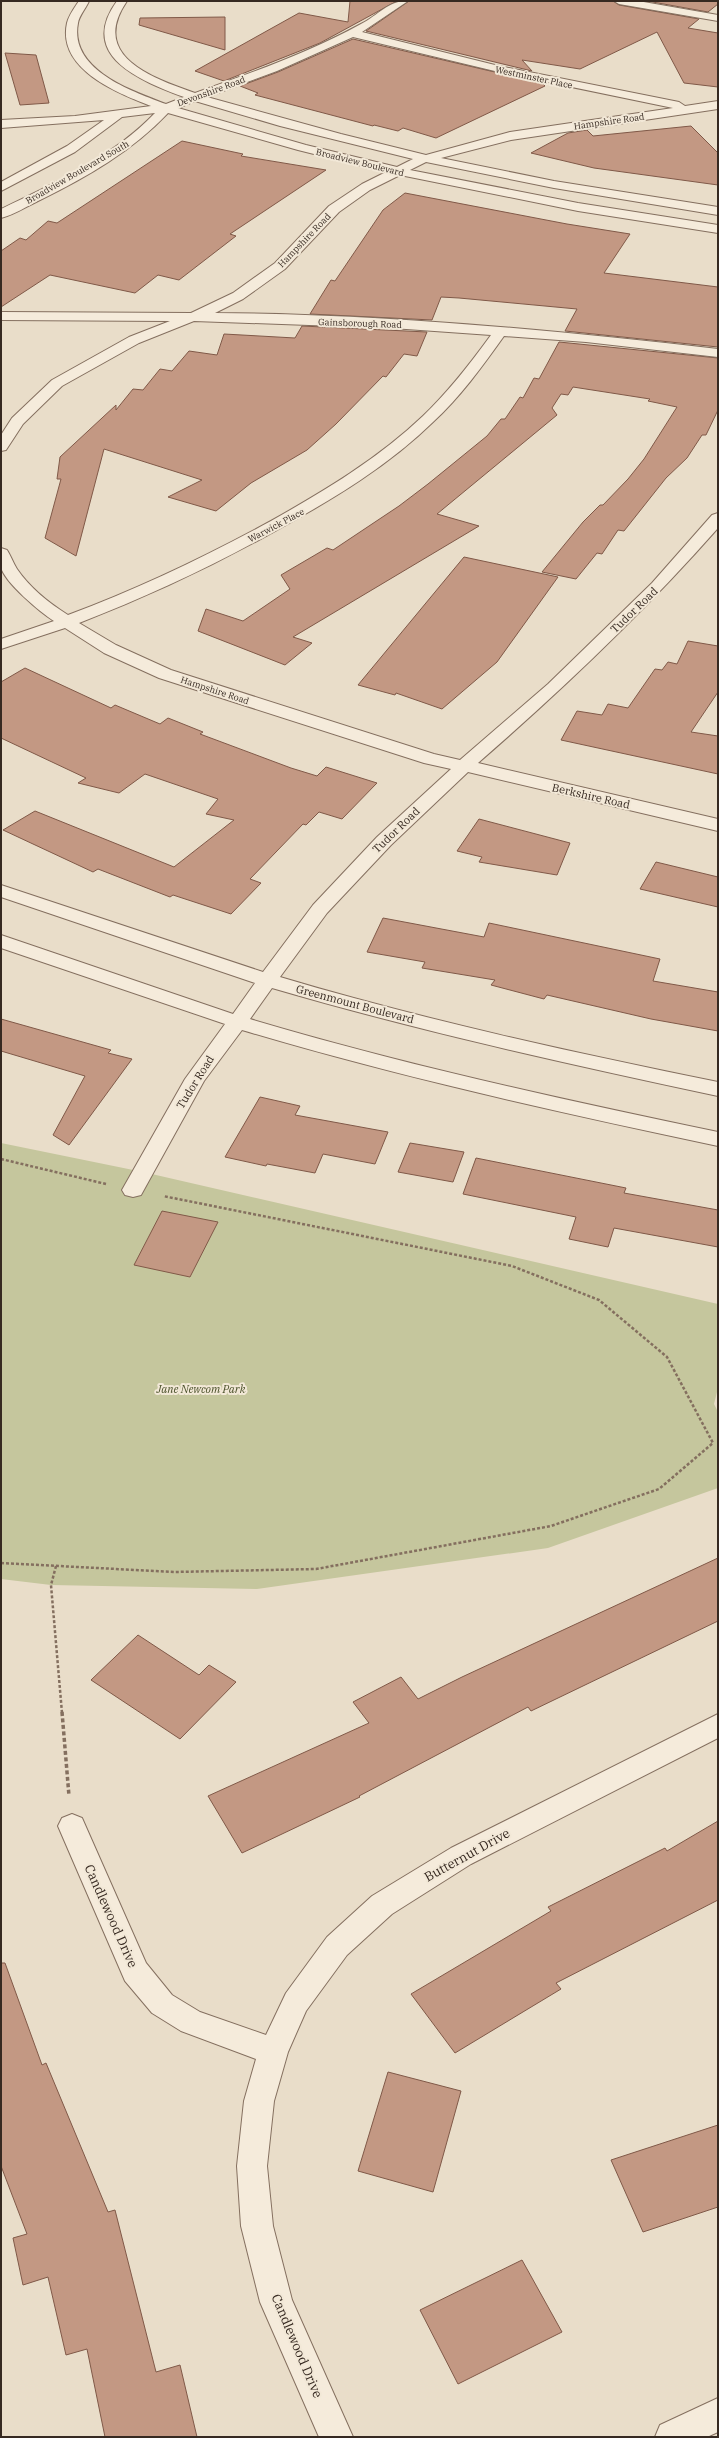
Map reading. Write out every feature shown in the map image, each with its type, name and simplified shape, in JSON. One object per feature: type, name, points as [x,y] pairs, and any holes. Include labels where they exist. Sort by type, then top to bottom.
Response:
[{"type":"street","name":"Broadview Boulevard","points":[[84,1],[72,23],[71,36],[73,48],[80,59],[103,79],[137,97],[166,108],[396,172],[522,198],[718,229]]},
{"type":"street","name":"Broadview Boulevard","points":[[122,1],[115,10],[109,34],[111,45],[118,54],[138,72],[168,88],[194,97],[316,132],[423,159],[540,183],[718,211]]},
{"type":"street","name":"Devonshire Road","points":[[1,124],[52,122],[166,108],[273,69],[352,33],[384,15],[403,1]]},
{"type":"street","points":[[619,1],[718,18]]},
{"type":"street","name":"Westminster Place","points":[[352,33],[499,69],[693,109],[718,112]]},
{"type":"street","name":"Hampshire Road","points":[[1,447],[17,421],[57,384],[84,366],[134,340],[192,318],[238,296],[266,277],[291,255],[317,224],[334,209],[366,188],[423,159],[510,136],[718,105]]},
{"type":"street","name":"Broadview Boulevard South","points":[[1,214],[107,156],[153,123],[166,108]]},
{"type":"street","points":[[1,187],[71,149],[118,115]]},
{"type":"street","name":"Gainsborough Road","points":[[1,316],[192,318],[392,324],[501,331],[718,353]]},
{"type":"street","name":"Warwick Place","points":[[1,644],[66,622],[188,571],[301,512],[344,485],[415,431],[455,392],[501,331]]},
{"type":"street","name":"Tudor Road","points":[[133,1190],[195,1078],[235,1021],[268,981],[281,959],[320,909],[384,841],[464,766],[554,688],[658,586],[718,518]]},
{"type":"street","name":"Hampshire Road","points":[[1,553],[10,570],[27,591],[48,610],[110,648],[165,674],[358,737],[430,759],[464,766]]},
{"type":"street","name":"Berkshire Road","points":[[464,766],[718,825]]},
{"type":"street","name":"Greenmount Boulevard","points":[[1,891],[117,932],[268,981],[390,1014],[561,1056],[718,1089]]},
{"type":"street","points":[[1,941],[235,1021],[363,1056],[556,1104],[718,1139]]},
{"type":"street","name":"Butternut Drive","points":[[273,2051],[296,2002],[337,1946],[382,1905],[461,1856],[718,1725]]},
{"type":"street","name":"Candlewood Drive","points":[[72,1826],[136,1972],[162,2004],[191,2022],[273,2051],[259,2101],[252,2166],[257,2226],[276,2302],[336,2437]]},
{"type":"street","points":[[672,2437],[718,2414]]},
{"type":"path","points":[[1,1159],[133,1190],[512,1266],[600,1300],[667,1357],[713,1443],[659,1489],[550,1526],[316,1569],[174,1572],[1,1563]]},
{"type":"path","points":[[56,1566],[51,1585],[72,1826]]},
{"type":"green space","name":"Jane Newcom Park","points":[[1,1143],[143,1172],[718,1304],[718,1388],[714,1404],[718,1412],[718,1488],[548,1548],[257,1589],[51,1585],[1,1579]]},
{"type":"building","points":[[350,1],[397,1],[320,43],[224,81],[195,71],[299,13],[348,22]]},
{"type":"building","points":[[409,1],[613,1],[619,5],[699,19],[688,28],[718,33],[718,87],[684,83],[657,32],[580,69],[522,60],[532,71],[366,31]]},
{"type":"building","points":[[647,1],[718,1],[718,4],[708,12]]},
{"type":"building","points":[[225,17],[225,50],[139,25],[140,18]]},
{"type":"building","points":[[353,39],[542,83],[545,86],[436,138],[403,128],[398,131],[373,126],[255,95],[258,93],[240,86],[278,72]]},
{"type":"building","points":[[5,53],[36,55],[49,103],[20,105]]},
{"type":"building","points":[[691,126],[718,153],[718,185],[594,168],[531,153],[568,133],[587,130],[593,136]]},
{"type":"building","points":[[182,141],[243,154],[241,156],[326,170],[230,234],[236,236],[179,280],[158,275],[135,293],[50,275],[1,307],[1,251],[20,238],[26,240],[48,221],[57,223]]},
{"type":"building","points":[[405,193],[567,224],[630,234],[604,273],[718,287],[718,347],[565,331],[577,309],[459,298],[441,297],[432,320],[310,314],[331,280],[335,281],[383,210]]},
{"type":"building","points":[[302,326],[427,332],[417,356],[404,354],[386,377],[383,376],[336,424],[307,450],[251,483],[216,511],[168,497],[202,480],[104,449],[76,556],[45,538],[61,479],[57,479],[60,457],[116,405],[116,410],[133,389],[143,390],[160,369],[172,371],[189,351],[217,355],[224,334],[295,338]]},
{"type":"building","points":[[559,342],[718,358],[718,410],[706,435],[702,435],[687,458],[666,478],[624,531],[618,530],[602,554],[597,553],[576,579],[542,572],[583,522],[600,505],[603,505],[628,479],[644,459],[677,407],[648,401],[650,399],[573,387],[568,395],[561,394],[552,408],[557,415],[437,514],[479,526],[293,637],[312,643],[285,665],[198,631],[206,609],[243,621],[290,589],[281,575],[327,548],[333,550],[399,506],[428,484],[487,436],[501,419],[505,419],[520,397],[523,398],[534,378],[539,379]]},
{"type":"building","points":[[464,557],[558,577],[497,662],[442,709],[396,693],[395,695],[358,685]]},
{"type":"building","points":[[688,641],[718,646],[718,692],[691,732],[718,736],[718,774],[561,740],[577,711],[602,715],[608,704],[628,708],[655,669],[662,670],[668,662],[677,664]]},
{"type":"building","points":[[25,668],[111,708],[115,705],[160,724],[168,718],[203,732],[200,734],[291,768],[317,776],[326,767],[377,783],[342,819],[319,812],[306,825],[303,824],[250,879],[261,883],[231,914],[173,895],[170,897],[98,869],[93,872],[3,830],[35,811],[174,867],[234,820],[206,814],[218,799],[145,774],[119,793],[78,783],[86,778],[1,738],[1,682]]},
{"type":"building","points":[[479,819],[570,843],[557,875],[479,862],[482,857],[457,851]]},
{"type":"building","points":[[656,862],[718,877],[718,907],[640,889]]},
{"type":"building","points":[[383,918],[484,937],[489,923],[660,959],[653,981],[718,992],[718,1031],[651,1019],[547,995],[544,999],[491,985],[495,980],[422,968],[425,962],[367,952]]},
{"type":"building","points":[[1,1019],[111,1050],[108,1053],[132,1059],[69,1145],[53,1135],[85,1076],[1,1051]]},
{"type":"building","points":[[260,1097],[300,1106],[295,1115],[388,1132],[375,1164],[323,1154],[315,1173],[267,1164],[266,1166],[225,1157]]},
{"type":"building","points":[[410,1143],[464,1152],[453,1182],[398,1172]]},
{"type":"building","points":[[476,1158],[626,1188],[624,1193],[718,1210],[718,1247],[614,1228],[608,1247],[569,1239],[576,1217],[463,1194]]},
{"type":"building","points":[[162,1211],[218,1222],[190,1277],[134,1265]]},
{"type":"building","points":[[718,1558],[718,1621],[531,1711],[528,1707],[359,1796],[360,1797],[242,1853],[208,1796],[369,1723],[353,1702],[401,1677],[418,1699]]},
{"type":"building","points":[[138,1635],[199,1675],[209,1665],[236,1682],[180,1739],[91,1680]]},
{"type":"building","points":[[718,1821],[718,1900],[556,1983],[561,1989],[455,2053],[411,1994],[551,1911],[548,1907],[665,1848],[667,1851]]},
{"type":"building","points":[[1,1963],[5,1963],[42,2065],[46,2063],[108,2212],[115,2210],[156,2372],[180,2365],[197,2437],[105,2437],[87,2349],[66,2355],[48,2277],[23,2285],[13,2238],[27,2234],[1,2166]]},
{"type":"building","points":[[388,2072],[461,2091],[433,2192],[358,2171]]},
{"type":"building","points":[[718,2125],[718,2207],[643,2232],[611,2160]]},
{"type":"building","points":[[522,2260],[562,2332],[458,2384],[420,2310]]}]
